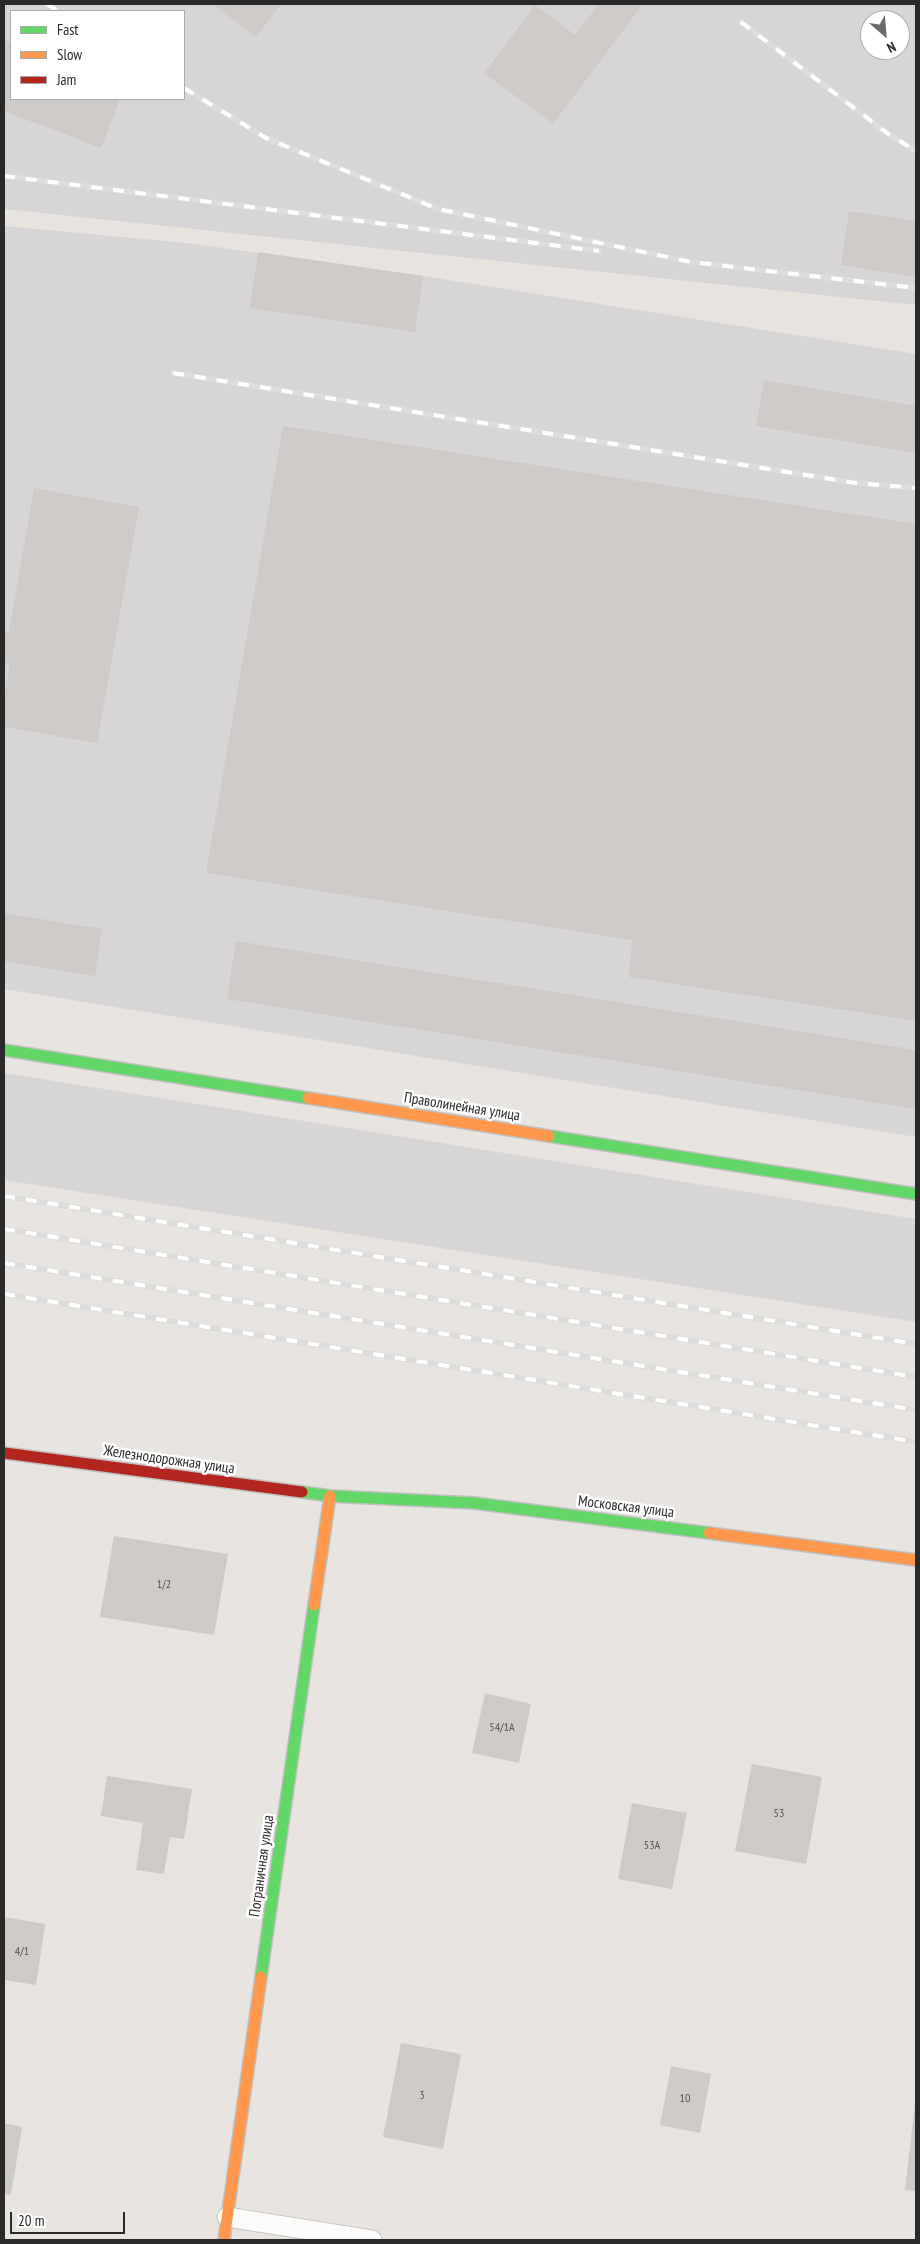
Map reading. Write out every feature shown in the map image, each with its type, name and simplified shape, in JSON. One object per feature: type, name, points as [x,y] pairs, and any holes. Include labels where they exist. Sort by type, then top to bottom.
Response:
[{"type":"street","name":"Праволинейная улица","points":[[4,1050],[916,1194]]},
{"type":"street","name":"Железнодорожная улица","points":[[4,1453],[330,1496]]},
{"type":"street","name":"Московская улица","points":[[330,1496],[474,1503],[916,1560]]},
{"type":"street","name":"Пограничная улица","points":[[224,2240],[330,1496]]},
{"type":"lane","points":[[227,2217],[372,2240]]},
{"type":"shaded area","points":[[4,4],[916,4],[916,305],[4,209]]},
{"type":"shaded area","points":[[4,226],[187,243],[423,276],[916,354],[916,1137],[4,989]]},
{"type":"shaded area","points":[[4,1073],[916,1219],[916,1322],[4,1180]]},
{"type":"building","points":[[213,4],[281,4],[256,37]]},
{"type":"building","points":[[599,4],[643,4],[553,124],[484,73],[535,5],[575,35]]},
{"type":"building","points":[[4,40],[10,43],[10,100],[120,100],[101,148],[4,111]]},
{"type":"building","points":[[849,211],[916,221],[916,277],[841,265]]},
{"type":"building","points":[[258,252],[423,276],[415,332],[250,308]]},
{"type":"building","points":[[764,380],[916,406],[916,453],[756,426]]},
{"type":"building","points":[[283,426],[916,524],[916,1021],[629,977],[632,940],[206,873]]},
{"type":"building","points":[[34,488],[139,507],[97,743],[4,727],[4,698],[10,664],[4,663],[4,631],[9,632]]},
{"type":"building","points":[[4,913],[102,929],[95,976],[4,961]]},
{"type":"building","points":[[236,941],[916,1050],[916,1109],[227,999]]},
{"type":"building","points":[[114,1536],[228,1554],[214,1635],[100,1617]]},
{"type":"building","points":[[485,1693],[531,1704],[519,1763],[472,1753]]},
{"type":"building","points":[[752,1764],[822,1777],[806,1864],[735,1851]]},
{"type":"building","points":[[107,1776],[192,1789],[184,1839],[170,1837],[164,1874],[136,1870],[143,1823],[101,1816]]},
{"type":"building","points":[[632,1803],[687,1813],[672,1889],[618,1879]]},
{"type":"building","points":[[4,1917],[45,1924],[36,1985],[4,1980]]},
{"type":"building","points":[[401,2043],[461,2054],[443,2149],[383,2137]]},
{"type":"building","points":[[671,2066],[711,2074],[700,2133],[660,2125]]},
{"type":"building","points":[[916,2103],[916,2191],[905,2190]]},
{"type":"building","points":[[4,2123],[22,2127],[11,2195],[4,2194]]},
{"type":"railway","points":[[47,4],[56,10]]},
{"type":"railway","points":[[741,22],[887,133],[916,151]]},
{"type":"railway","points":[[185,89],[266,138],[438,209],[691,262],[916,288]]},
{"type":"railway","points":[[4,176],[599,251]]},
{"type":"railway","points":[[173,373],[856,483],[916,488]]},
{"type":"railway","points":[[4,1196],[916,1344]]},
{"type":"railway","points":[[4,1229],[916,1377]]},
{"type":"railway","points":[[4,1263],[916,1410]]},
{"type":"railway","points":[[4,1294],[916,1442]]},
{"type":"traffic: fast","points":[[4,1050],[308,1098]]},
{"type":"traffic: fast","points":[[549,1136],[916,1194]]},
{"type":"traffic: fast","points":[[302,1492],[330,1496],[474,1503],[709,1533]]},
{"type":"traffic: fast","points":[[261,1977],[314,1605]]},
{"type":"traffic: slow","points":[[308,1098],[549,1136]]},
{"type":"traffic: slow","points":[[314,1605],[330,1496]]},
{"type":"traffic: slow","points":[[709,1533],[916,1560]]},
{"type":"traffic: slow","points":[[224,2240],[261,1977]]},
{"type":"traffic: jam","points":[[4,1453],[302,1492]]}]
